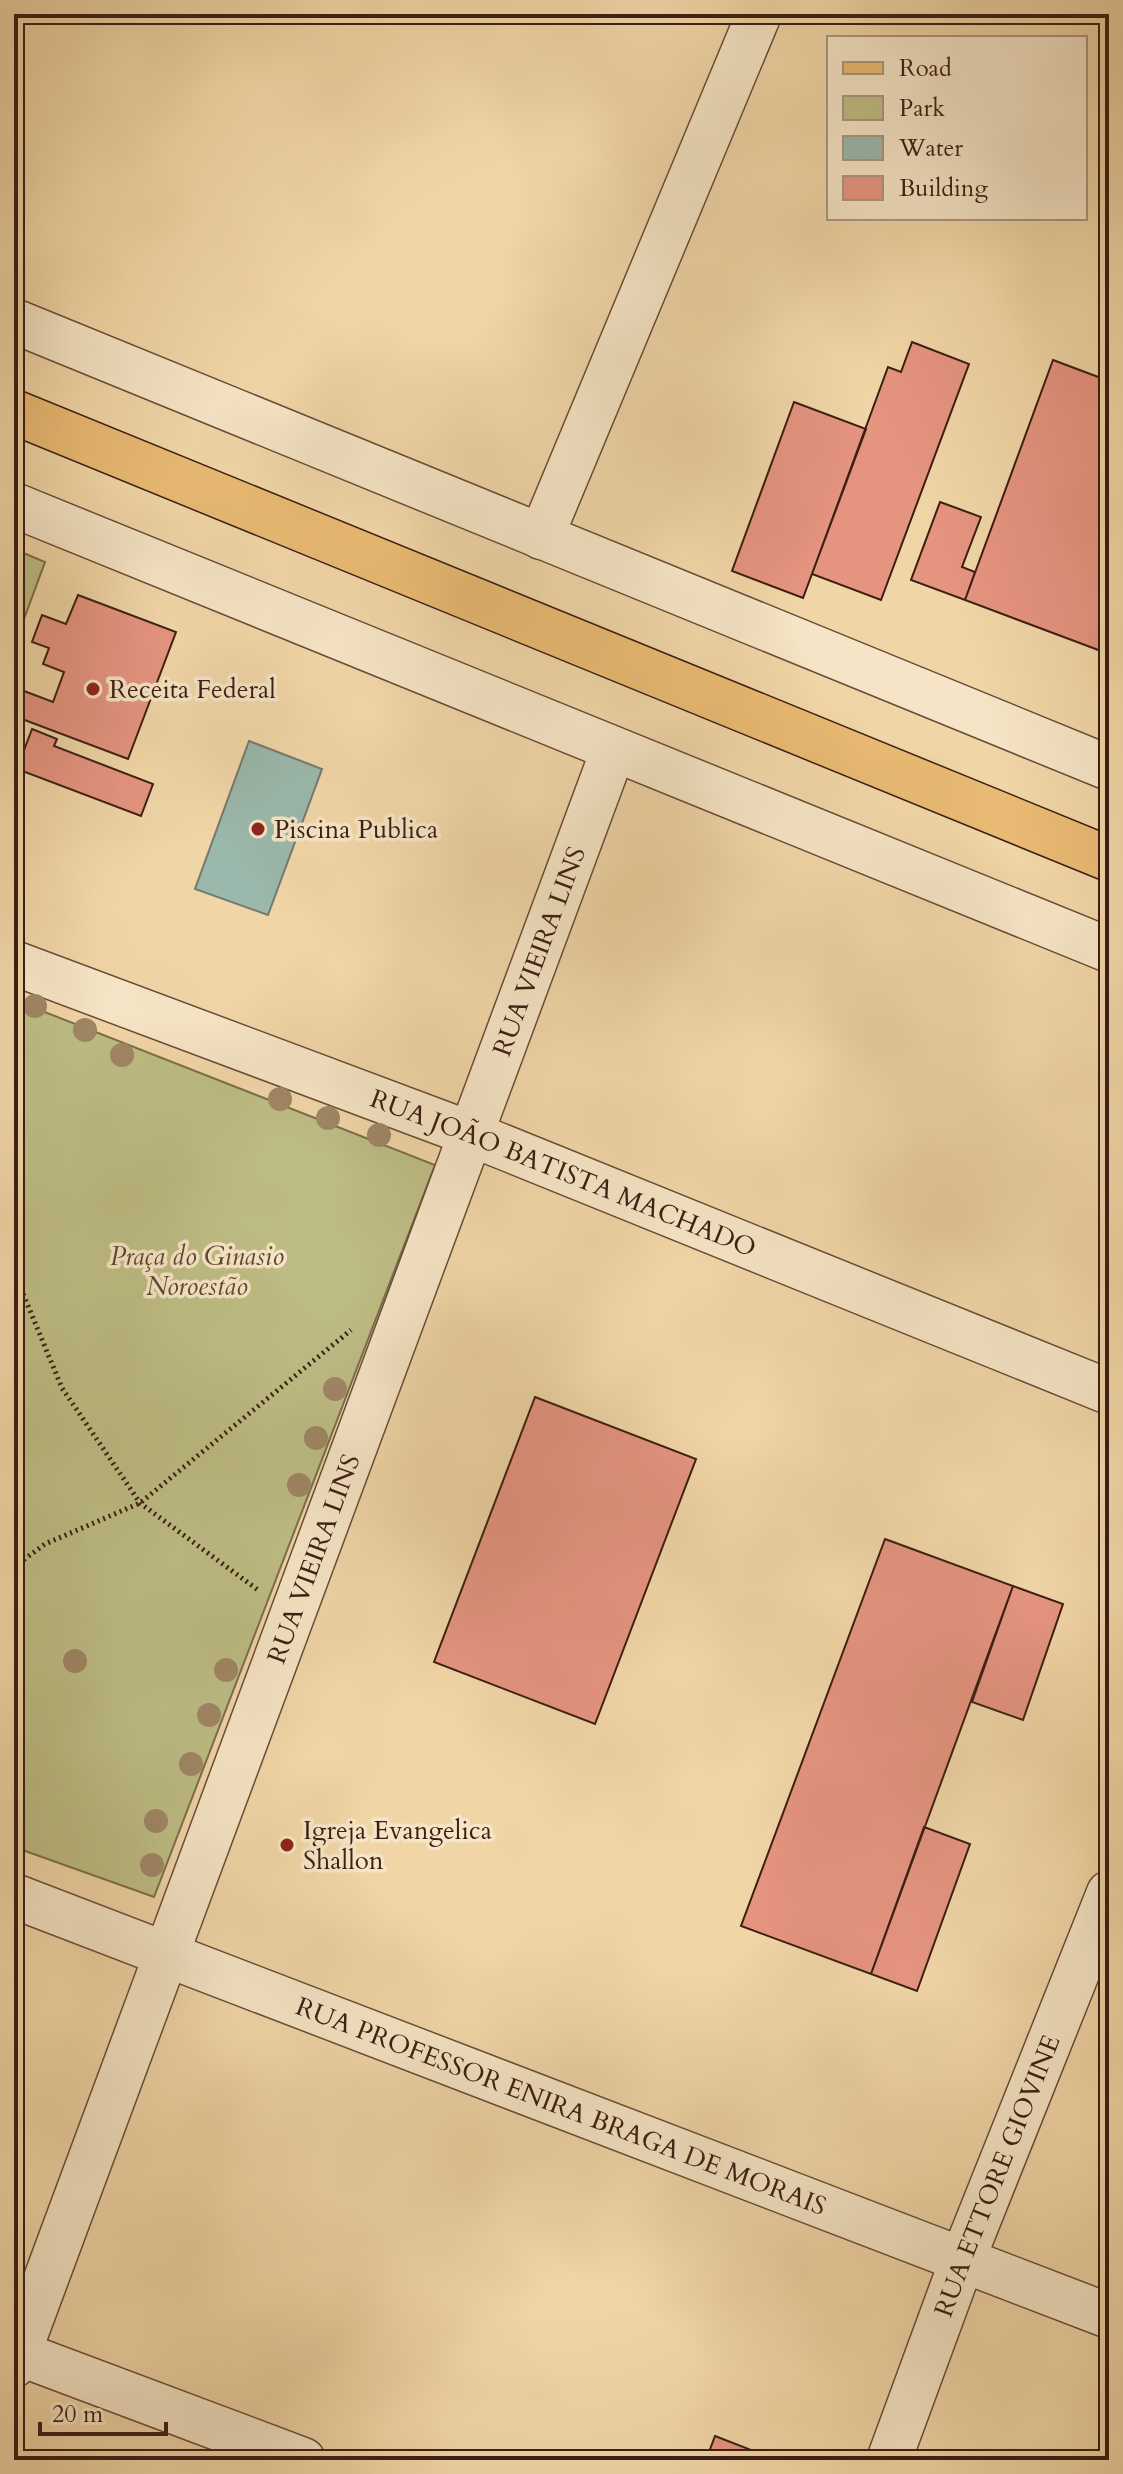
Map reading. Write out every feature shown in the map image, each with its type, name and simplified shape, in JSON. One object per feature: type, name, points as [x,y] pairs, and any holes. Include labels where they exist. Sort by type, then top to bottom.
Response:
[{"type":"main road","points":[[14,412],[1109,859]]},
{"type":"street","points":[[541,537],[759,14]]},
{"type":"street","points":[[14,321],[1109,768]]},
{"type":"street","points":[[14,505],[1109,950]]},
{"type":"street","name":"RUA VIEIRA LINS","points":[[16,2359],[613,751]]},
{"type":"street","name":"RUA JOÃO BATISTA MACHADO","points":[[14,963],[471,1134],[1109,1392]]},
{"type":"street","name":"RUA ETTORE GIOVINE","points":[[889,2460],[962,2261],[1109,1893]]},
{"type":"street","name":"RUA PROFESSOR ENIRA BRAGA DE MORAIS","points":[[14,1896],[1109,2316]]},
{"type":"street","points":[[16,2359],[303,2460]]},
{"type":"path","points":[[14,1272],[62,1388],[140,1503],[254,1589],[297,1603]]},
{"type":"path","points":[[14,1567],[45,1544],[140,1503],[357,1325],[396,1339]]},
{"type":"green space","points":[[14,549],[45,562],[14,646]]},
{"type":"green space","name":"Praça do Ginasio Noroestão","points":[[14,1000],[435,1165],[154,1897],[14,1847]]},
{"type":"water","name":"Piscina Publica","points":[[249,741],[322,769],[268,915],[195,889]]},
{"type":"building","points":[[912,342],[969,364],[881,600],[812,574],[888,367],[901,372]]},
{"type":"building","points":[[1053,360],[1109,381],[1109,654],[965,600]]},
{"type":"building","points":[[794,402],[866,429],[803,598],[732,571]]},
{"type":"building","points":[[940,502],[981,517],[962,567],[975,572],[965,600],[911,580]]},
{"type":"building","points":[[78,595],[176,632],[128,759],[14,716],[16,688],[53,702],[64,672],[43,664],[49,648],[32,642],[42,615],[66,624]]},
{"type":"building","points":[[32,729],[57,739],[54,746],[153,784],[141,816],[17,769]]},
{"type":"building","points":[[535,1397],[696,1459],[595,1724],[434,1662]]},
{"type":"building","points":[[885,1539],[1013,1586],[871,1974],[741,1926]]},
{"type":"building","points":[[1013,1586],[1063,1604],[1023,1720],[972,1702]]},
{"type":"building","points":[[924,1827],[970,1844],[917,1991],[871,1974]]},
{"type":"building","points":[[715,2436],[777,2460],[706,2460]]},
{"type":"place","name":"Receita Federal","points":[[93,689]]},
{"type":"place","name":"Piscina Publica","points":[[258,829]]},
{"type":"place","name":"Igreja Evangelica Shallon","points":[[287,1845]]}]
